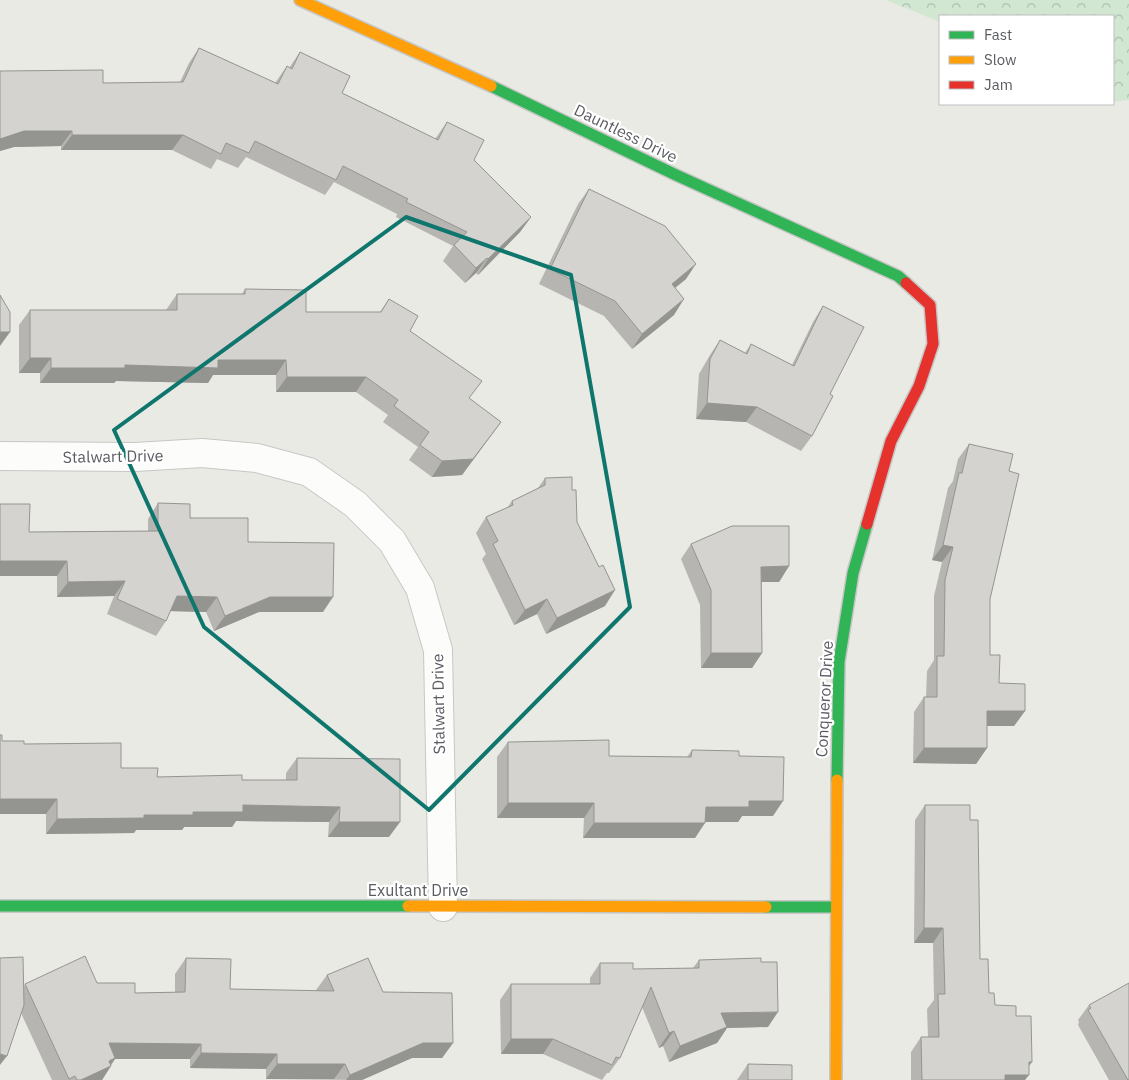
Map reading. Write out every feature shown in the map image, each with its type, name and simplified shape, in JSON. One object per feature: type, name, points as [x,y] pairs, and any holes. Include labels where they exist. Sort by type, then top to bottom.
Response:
[{"type":"street","name":"Dauntless Drive","points":[[300,0],[450,66],[676,175],[898,276],[930,305]]},
{"type":"street","name":"Conqueror Drive","points":[[836,1080],[835,907],[839,662],[853,573],[891,441],[919,386],[933,344],[930,305]]},
{"type":"street","name":"Stalwart Drive","points":[[0,456],[135,458],[202,453],[257,458],[309,472],[354,504],[392,541],[420,588],[438,650],[443,907]]},
{"type":"street","name":"Exultant Drive","points":[[0,906],[835,907]]},
{"type":"highlighted area","points":[[406,217],[571,275],[630,607],[429,810],[204,627],[114,430]]},
{"type":"green space","points":[[886,0],[1129,0],[1129,100],[1114,102],[1114,15],[939,15],[939,22]]},
{"type":"building","points":[[199,48],[278,84],[287,66],[292,69],[300,52],[350,76],[342,93],[438,140],[447,122],[484,140],[474,160],[531,217],[488,259],[476,268],[454,245],[467,232],[406,202],[408,199],[343,166],[336,180],[255,141],[249,153],[226,143],[221,154],[183,135],[72,135],[72,131],[24,131],[0,139],[0,71],[103,70],[103,83],[183,82]]},
{"type":"building","points":[[589,189],[665,226],[696,264],[672,284],[684,299],[642,334],[615,301],[550,269]]},
{"type":"building","points":[[245,289],[306,290],[306,312],[381,312],[389,299],[418,316],[410,331],[482,381],[469,398],[501,422],[473,459],[442,461],[420,445],[429,432],[394,406],[398,400],[366,377],[287,377],[286,360],[218,360],[218,368],[125,365],[125,368],[51,368],[51,358],[30,358],[30,310],[177,310],[177,294],[245,294]]},
{"type":"building","points":[[0,295],[10,312],[10,332],[0,332]]},
{"type":"building","points":[[823,306],[864,327],[830,394],[833,396],[812,436],[757,407],[707,403],[710,359],[720,340],[747,354],[751,344],[794,366]]},
{"type":"building","points":[[969,444],[1013,454],[1009,471],[1019,474],[990,599],[990,655],[1000,655],[999,683],[1025,684],[1025,711],[987,711],[987,748],[924,748],[924,697],[937,697],[937,656],[944,656],[945,580],[953,547],[943,545],[959,473],[962,473]]},
{"type":"building","points":[[572,477],[572,490],[576,490],[577,522],[599,567],[603,565],[615,590],[557,618],[547,599],[525,610],[493,544],[498,541],[486,517],[513,505],[512,501],[545,485],[545,478]]},
{"type":"building","points":[[158,503],[190,504],[190,518],[248,518],[248,542],[334,543],[333,597],[270,597],[225,616],[217,597],[177,596],[166,621],[117,599],[125,581],[68,582],[67,561],[0,561],[0,504],[30,504],[29,532],[158,531]]},
{"type":"building","points":[[732,526],[789,526],[789,566],[761,567],[762,653],[711,653],[711,590],[691,544]]},
{"type":"building","points":[[0,735],[2,735],[2,741],[24,741],[24,744],[121,743],[121,768],[158,768],[157,777],[242,775],[242,780],[297,780],[297,758],[400,759],[400,822],[339,822],[340,807],[243,805],[243,812],[193,812],[193,815],[144,815],[144,818],[57,819],[57,799],[0,799]]},
{"type":"building","points":[[609,740],[609,756],[691,757],[692,750],[739,751],[739,756],[784,757],[783,801],[749,801],[749,807],[706,807],[705,823],[594,823],[594,803],[508,803],[508,742]]},
{"type":"building","points":[[925,805],[970,805],[970,820],[978,820],[980,959],[988,959],[989,993],[994,993],[995,1005],[1016,1006],[1016,1016],[1031,1016],[1032,1062],[1029,1062],[1029,1075],[1005,1075],[1005,1080],[922,1080],[921,1037],[939,1037],[938,994],[945,994],[943,928],[924,928]]},
{"type":"building","points":[[85,956],[97,983],[135,983],[135,993],[185,992],[186,958],[231,959],[230,989],[334,991],[327,975],[368,958],[383,992],[452,993],[453,1043],[423,1043],[350,1075],[345,1064],[277,1064],[277,1054],[201,1053],[201,1044],[109,1043],[115,1058],[109,1061],[111,1066],[81,1080],[77,1080],[75,1076],[69,1079],[25,984]]},
{"type":"building","points":[[23,957],[24,1005],[7,1056],[0,1054],[0,958]]},
{"type":"building","points":[[761,958],[761,962],[777,962],[778,1012],[721,1013],[727,1027],[680,1046],[674,1031],[669,1033],[651,987],[620,1058],[616,1057],[612,1065],[553,1039],[511,1039],[511,984],[600,984],[600,963],[633,963],[633,969],[699,968],[699,960]]},
{"type":"building","points":[[1129,983],[1128,1080],[1088,1010],[1091,1008],[1089,1005]]},
{"type":"building","points":[[748,1064],[792,1065],[792,1080],[748,1080]]},
{"type":"traffic: fast","points":[[491,86],[676,175],[898,276],[906,283]]},
{"type":"traffic: fast","points":[[837,780],[839,662],[853,573],[867,524]]},
{"type":"traffic: fast","points":[[0,906],[408,906]]},
{"type":"traffic: fast","points":[[766,907],[835,907]]},
{"type":"traffic: slow","points":[[300,0],[491,86]]},
{"type":"traffic: slow","points":[[836,1080],[837,780]]},
{"type":"traffic: slow","points":[[408,906],[766,907]]},
{"type":"traffic: jam","points":[[867,524],[891,441],[919,386],[933,344],[930,305],[906,283]]}]
